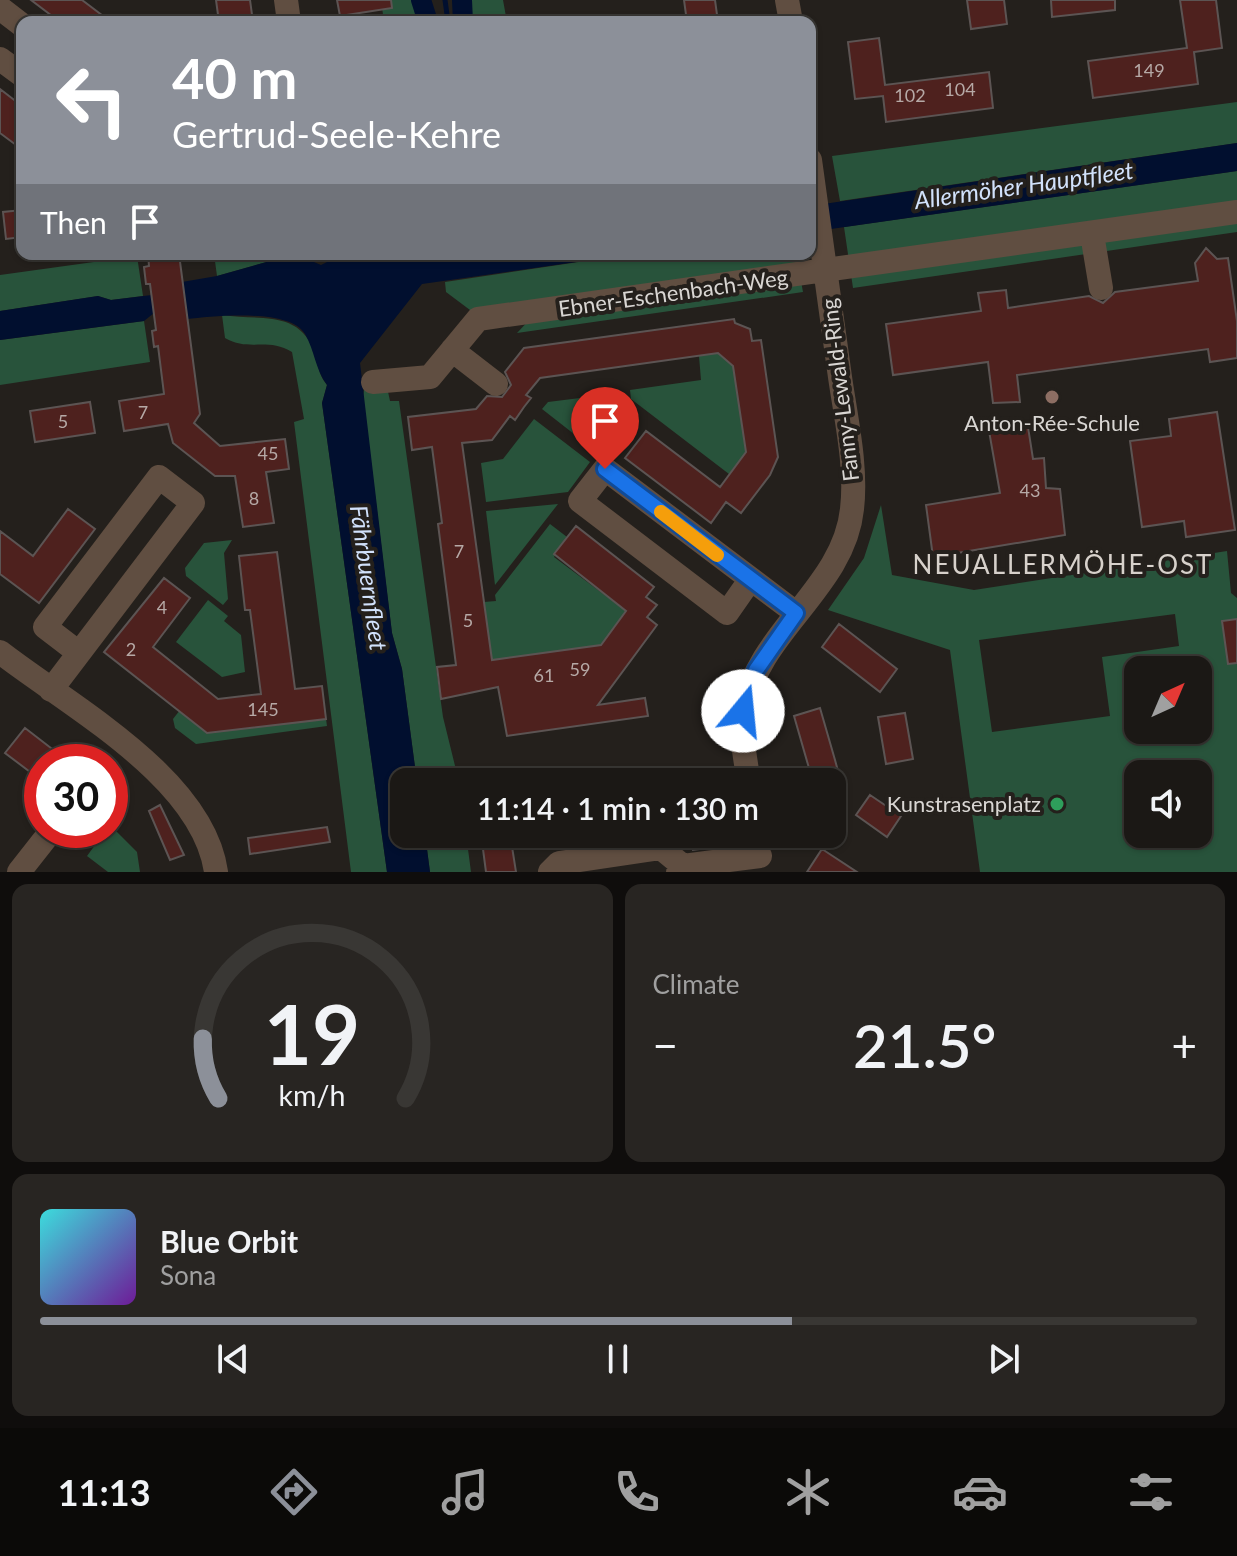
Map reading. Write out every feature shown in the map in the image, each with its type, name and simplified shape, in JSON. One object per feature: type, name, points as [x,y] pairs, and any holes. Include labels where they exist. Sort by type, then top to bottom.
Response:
[{"type":"street","points":[[0,8],[16,20]]},
{"type":"street","name":"Fanny-Lewald-Ring","points":[[747,768],[743,737],[748,692],[764,658],[839,550],[853,509],[851,468],[816,203]]},
{"type":"street","name":"Ebner-Eschenbach-Weg","points":[[373,382],[430,377],[478,319],[1237,212]]},
{"type":"street","points":[[1092,234],[1101,288]]},
{"type":"street","points":[[452,350],[496,384]]},
{"type":"street","points":[[750,580],[727,613],[580,501],[605,469],[796,613]]},
{"type":"street","points":[[51,690],[193,503],[159,477],[45,627],[79,653]]},
{"type":"street","points":[[0,652],[173,785],[198,819],[210,846],[216,872]]},
{"type":"street","points":[[19,872],[38,848]]},
{"type":"street","points":[[550,872],[559,863],[661,848],[681,869],[760,854]]},
{"type":"green space","points":[[381,0],[421,0],[426,16],[383,16]]},
{"type":"green space","points":[[462,0],[503,0],[506,16],[463,16]]},
{"type":"green space","points":[[1237,102],[1237,143],[840,201],[832,156]]},
{"type":"green space","points":[[1237,171],[1237,232],[853,288],[844,227]]},
{"type":"green space","points":[[108,260],[138,260],[143,296],[111,300],[98,296],[0,311],[0,275]]},
{"type":"green space","points":[[215,260],[274,260],[217,276]]},
{"type":"green space","points":[[592,260],[797,260],[803,292],[517,333],[532,317],[474,313],[446,292],[445,282]]},
{"type":"green space","points":[[222,315],[275,319],[298,328],[314,350],[327,385],[322,403],[387,872],[351,872],[294,422],[304,419],[292,352],[274,345],[242,344],[225,338]]},
{"type":"green space","points":[[144,321],[150,362],[0,385],[0,340]]},
{"type":"green space","points":[[718,353],[733,366],[746,452],[729,474],[631,399],[630,390],[701,380],[699,356]]},
{"type":"green space","points":[[387,387],[390,401],[399,401],[443,717],[456,768],[415,768],[402,669],[392,633],[364,390]]},
{"type":"green space","points":[[612,394],[628,408],[597,452],[542,409],[548,402]]},
{"type":"green space","points":[[534,419],[590,462],[568,492],[486,502],[481,463],[503,459]]},
{"type":"green space","points":[[558,504],[495,585],[486,511]]},
{"type":"green space","points":[[881,505],[892,575],[974,590],[1227,551],[1231,593],[1237,598],[1237,872],[980,872],[950,650],[828,610],[864,558]],"holes":[[[1175,614],[1179,646],[1102,657],[1110,716],[992,732],[979,640]]]},
{"type":"green space","points":[[550,524],[567,537],[554,557],[626,611],[601,645],[492,660],[484,602],[496,601],[495,595]]},
{"type":"green space","points":[[232,540],[224,553],[228,599],[223,605],[186,576],[185,568],[204,543]]},
{"type":"green space","points":[[208,600],[228,616],[224,621],[241,635],[245,672],[222,677],[176,642]]},
{"type":"green space","points":[[180,710],[326,719],[327,726],[196,744],[175,728],[173,719]]},
{"type":"green space","points":[[128,843],[137,852],[140,872],[108,872],[87,856],[93,848],[128,848]]},
{"type":"green space","points":[[427,848],[468,848],[471,872],[430,872]]},
{"type":"water","name":"Allermöher Hauptfleet","points":[[1237,143],[1237,171],[816,231],[816,205]]},
{"type":"water","points":[[274,260],[309,260],[321,265],[331,260],[590,260],[422,284],[360,363],[392,633],[402,669],[415,768],[390,768],[390,848],[427,848],[430,872],[387,872],[322,403],[327,385],[305,334],[297,326],[268,317],[187,319],[182,282]]},
{"type":"water","points":[[152,295],[154,313],[144,321],[0,340],[0,311],[98,296],[111,300]]},
{"type":"building","points":[[31,0],[82,0],[103,16],[52,16]]},
{"type":"building","points":[[216,0],[250,0],[252,16],[218,16]]},
{"type":"building","points":[[337,0],[391,0],[392,8],[340,16]]},
{"type":"building","points":[[684,0],[715,0],[717,16],[686,16]]},
{"type":"building","points":[[967,0],[1004,0],[1007,24],[971,29]]},
{"type":"building","points":[[1051,0],[1115,0],[1115,10],[1052,17]]},
{"type":"building","points":[[1180,0],[1216,0],[1222,48],[1194,52],[1198,84],[1093,98],[1088,61],[1187,48]]},
{"type":"building","points":[[879,38],[885,85],[989,72],[993,108],[886,122],[883,96],[855,99],[848,42]]},
{"type":"building","points":[[0,89],[16,101],[16,145],[0,133]]},
{"type":"building","points":[[16,211],[16,238],[6,239],[3,212]]},
{"type":"building","points":[[1206,248],[1217,259],[1228,258],[1237,321],[1237,358],[1210,362],[1208,349],[1017,375],[1020,402],[993,403],[988,362],[893,375],[886,324],[981,311],[978,293],[1006,290],[1008,308],[1089,296],[1103,303],[1115,292],[1198,281],[1195,263]]},
{"type":"building","points":[[148,260],[180,260],[200,414],[194,423],[220,446],[285,439],[289,469],[266,472],[274,523],[243,527],[235,476],[215,476],[173,443],[168,424],[124,431],[119,401],[164,394],[158,346],[154,347],[152,331],[156,330],[150,284],[146,284],[144,267],[149,266]]},
{"type":"building","points":[[734,319],[735,323],[750,329],[752,341],[761,340],[778,457],[770,475],[741,513],[726,502],[711,523],[625,458],[646,431],[720,487],[746,452],[733,366],[718,353],[540,378],[526,395],[531,398],[515,420],[510,416],[492,440],[462,443],[492,660],[601,645],[626,611],[554,554],[576,526],[654,587],[646,597],[657,605],[647,617],[657,625],[598,705],[645,698],[648,716],[507,736],[498,687],[441,699],[437,667],[456,665],[438,524],[442,523],[432,447],[412,450],[408,417],[476,409],[487,396],[502,397],[511,385],[505,372],[524,348]]},
{"type":"building","points":[[90,402],[95,433],[35,442],[30,411]]},
{"type":"building","points":[[1217,412],[1235,530],[1186,537],[1184,521],[1142,527],[1130,441],[1171,436],[1169,419]]},
{"type":"building","points":[[1028,427],[1033,459],[1044,458],[1046,488],[1060,489],[1065,535],[933,557],[926,505],[1000,493],[989,431]]},
{"type":"building","points":[[68,509],[95,529],[39,603],[0,574],[0,531],[33,556]]},
{"type":"building","points":[[277,552],[295,689],[322,686],[326,719],[207,733],[104,652],[164,578],[190,598],[153,647],[218,699],[261,694],[250,610],[245,610],[239,556]]},
{"type":"building","points":[[1237,619],[1237,663],[1228,664],[1222,621]]},
{"type":"building","points":[[839,624],[897,669],[880,692],[822,647]]},
{"type":"building","points":[[820,708],[837,768],[809,768],[794,716]]},
{"type":"building","points":[[905,713],[913,759],[886,764],[878,717]]},
{"type":"building","points":[[25,728],[46,744],[24,744],[24,767],[5,753]]},
{"type":"building","points":[[870,795],[901,816],[887,837],[856,815]]},
{"type":"building","points":[[160,805],[184,855],[170,860],[149,811]]},
{"type":"building","points":[[327,827],[330,842],[250,854],[248,838]]},
{"type":"building","points":[[483,848],[512,848],[516,872],[486,872]]},
{"type":"building","points":[[822,849],[857,872],[807,872]]},
{"type":"waterway","points":[[421,0],[426,16]]},
{"type":"waterway","name":"Fährbuernfleet","points":[[445,0],[447,16]]},
{"type":"waterway","points":[[462,0],[463,16]]},
{"type":"slow traffic","points":[[661,512],[717,555]]},
{"type":"place","name":"Anton-Rée-Schule","points":[[1052,397]]},
{"type":"place","name":"Kunstrasenplatz","points":[[1057,804]]},
{"type":"district","name":"NEUALLERMÖHE-OST","points":[[1063,565]]},
{"type":"route","points":[[605,469],[796,613],[756,670],[743,711]]}]
